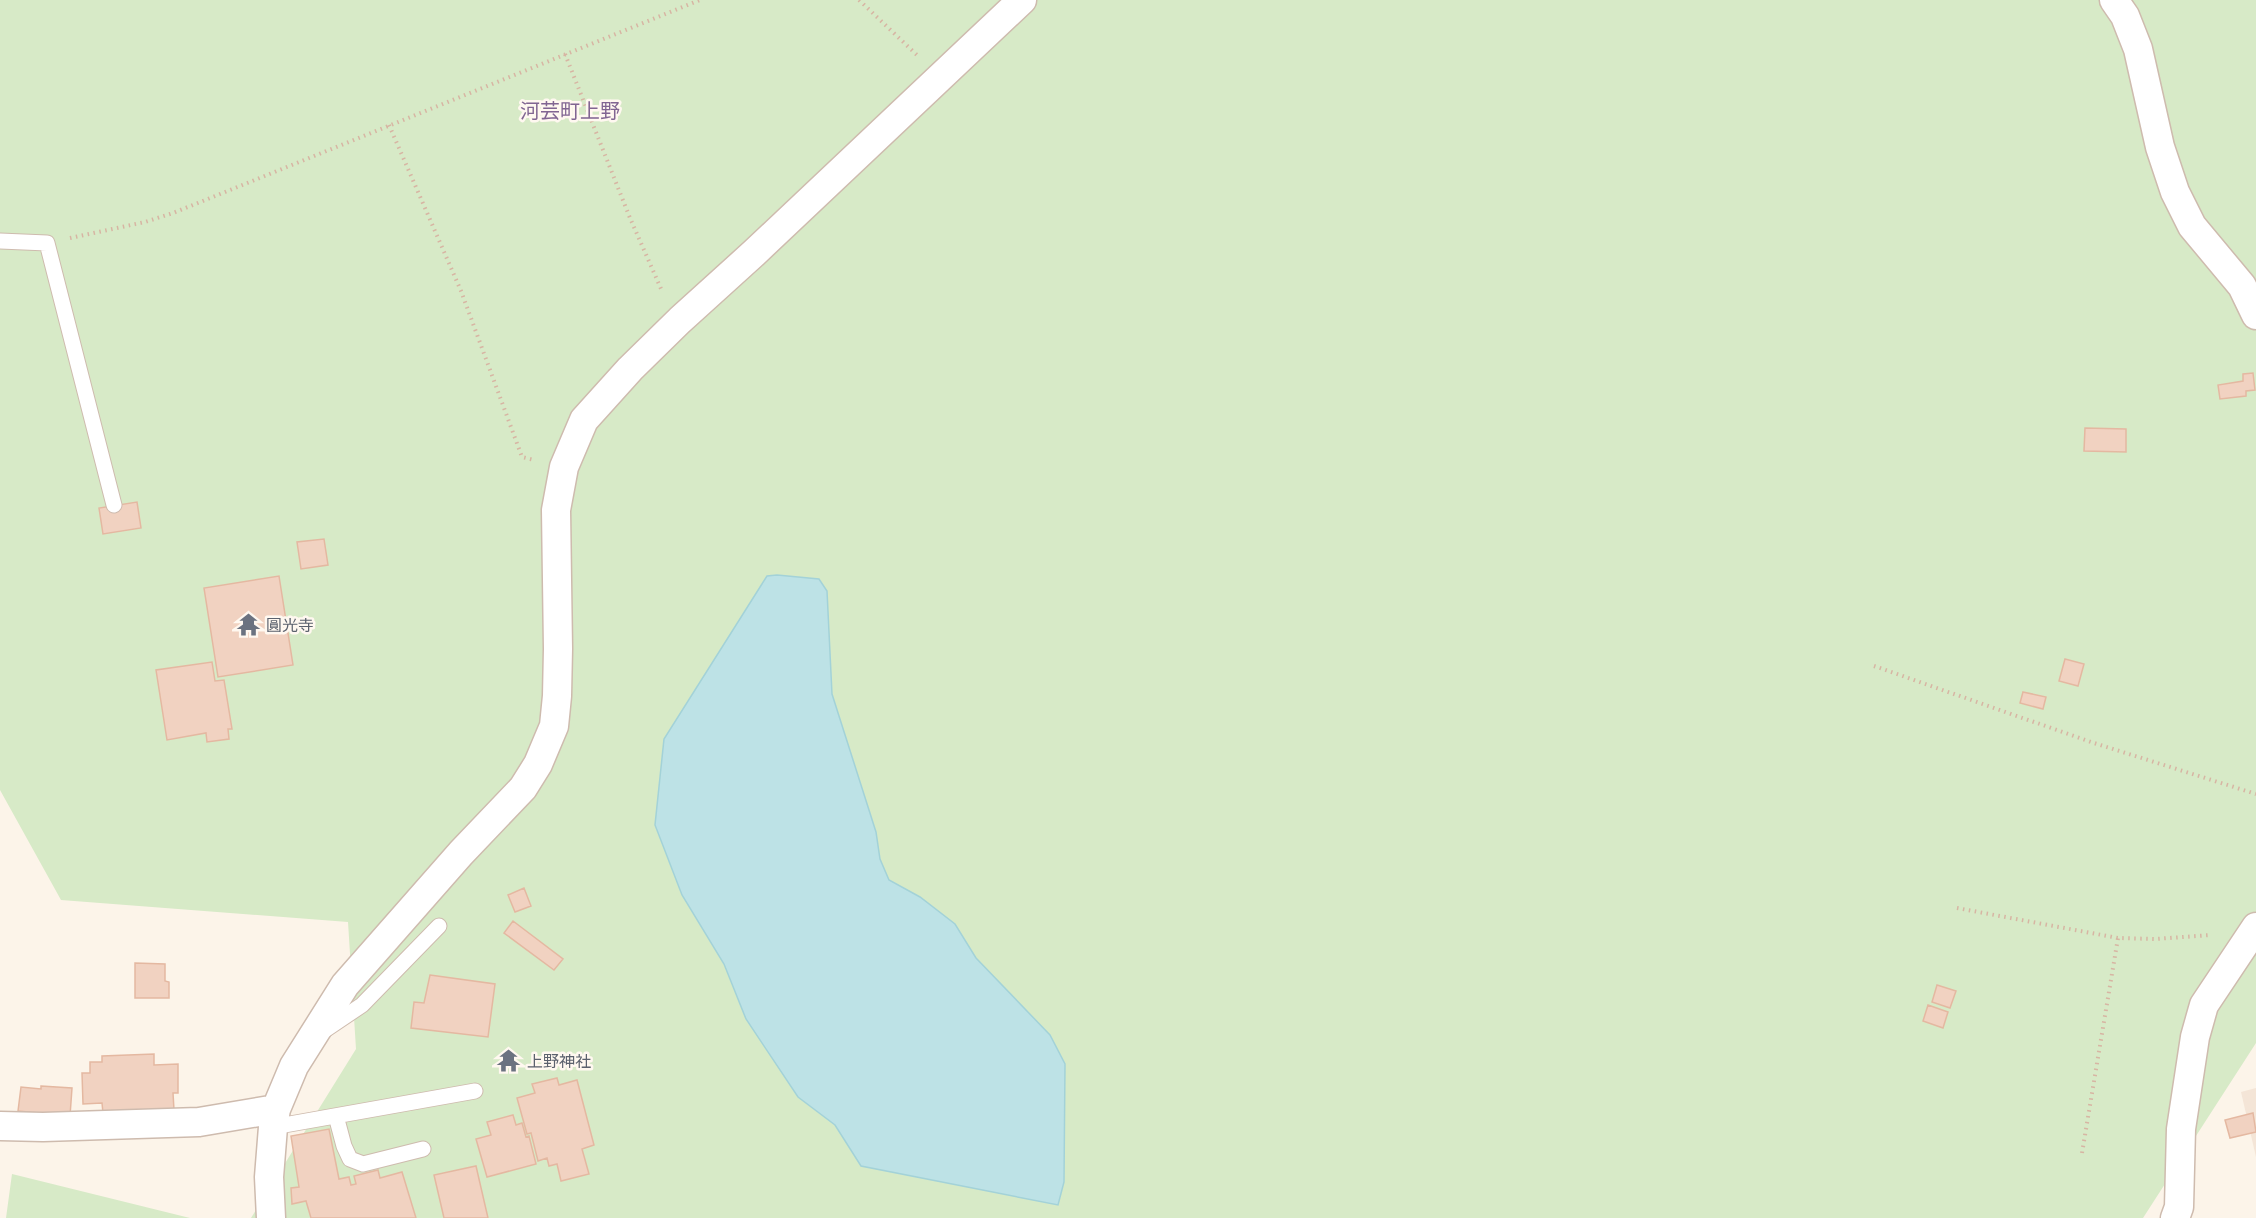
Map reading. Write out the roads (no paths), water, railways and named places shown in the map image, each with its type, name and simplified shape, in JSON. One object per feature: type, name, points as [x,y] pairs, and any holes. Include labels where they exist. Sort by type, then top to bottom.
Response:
[{"type":"street","points":[[270,1218],[269,1177],[275,1118],[294,1066],[310,1037],[345,985],[454,861],[523,788],[538,764],[554,726],[557,696],[556,510],[564,467],[584,420],[630,369],[680,320],[754,254],[1022,0]]},
{"type":"street","points":[[2114,0],[2126,16],[2138,49],[2160,147],[2175,192],[2192,226],[2242,286],[2256,315]]},
{"type":"street","points":[[2175,1218],[2179,1207],[2181,1129],[2195,1037],[2204,1005],[2253,932]]},
{"type":"street","points":[[0,1125],[43,1127],[275,1118]]},
{"type":"lane","points":[[0,241],[47,243],[114,505]]},
{"type":"lane","points":[[310,1037],[331,1028],[362,1005],[439,926]]},
{"type":"lane","points":[[275,1118],[336,1116],[476,1091]]},
{"type":"lane","points":[[336,1116],[350,1159],[363,1164],[423,1149]]},
{"type":"water","points":[[767,576],[819,579],[827,591],[832,694],[876,832],[880,859],[889,880],[920,897],[955,924],[976,958],[1050,1035],[1065,1064],[1064,1182],[1058,1205],[861,1166],[835,1125],[798,1097],[746,1019],[724,964],[682,895],[655,825],[664,739]]},
{"type":"place","name":"圓光寺","points":[[248,625]]},
{"type":"place","name":"上野神社","points":[[509,1061]]},
{"type":"district","name":"河芸町上野","points":[[570,111]]}]
